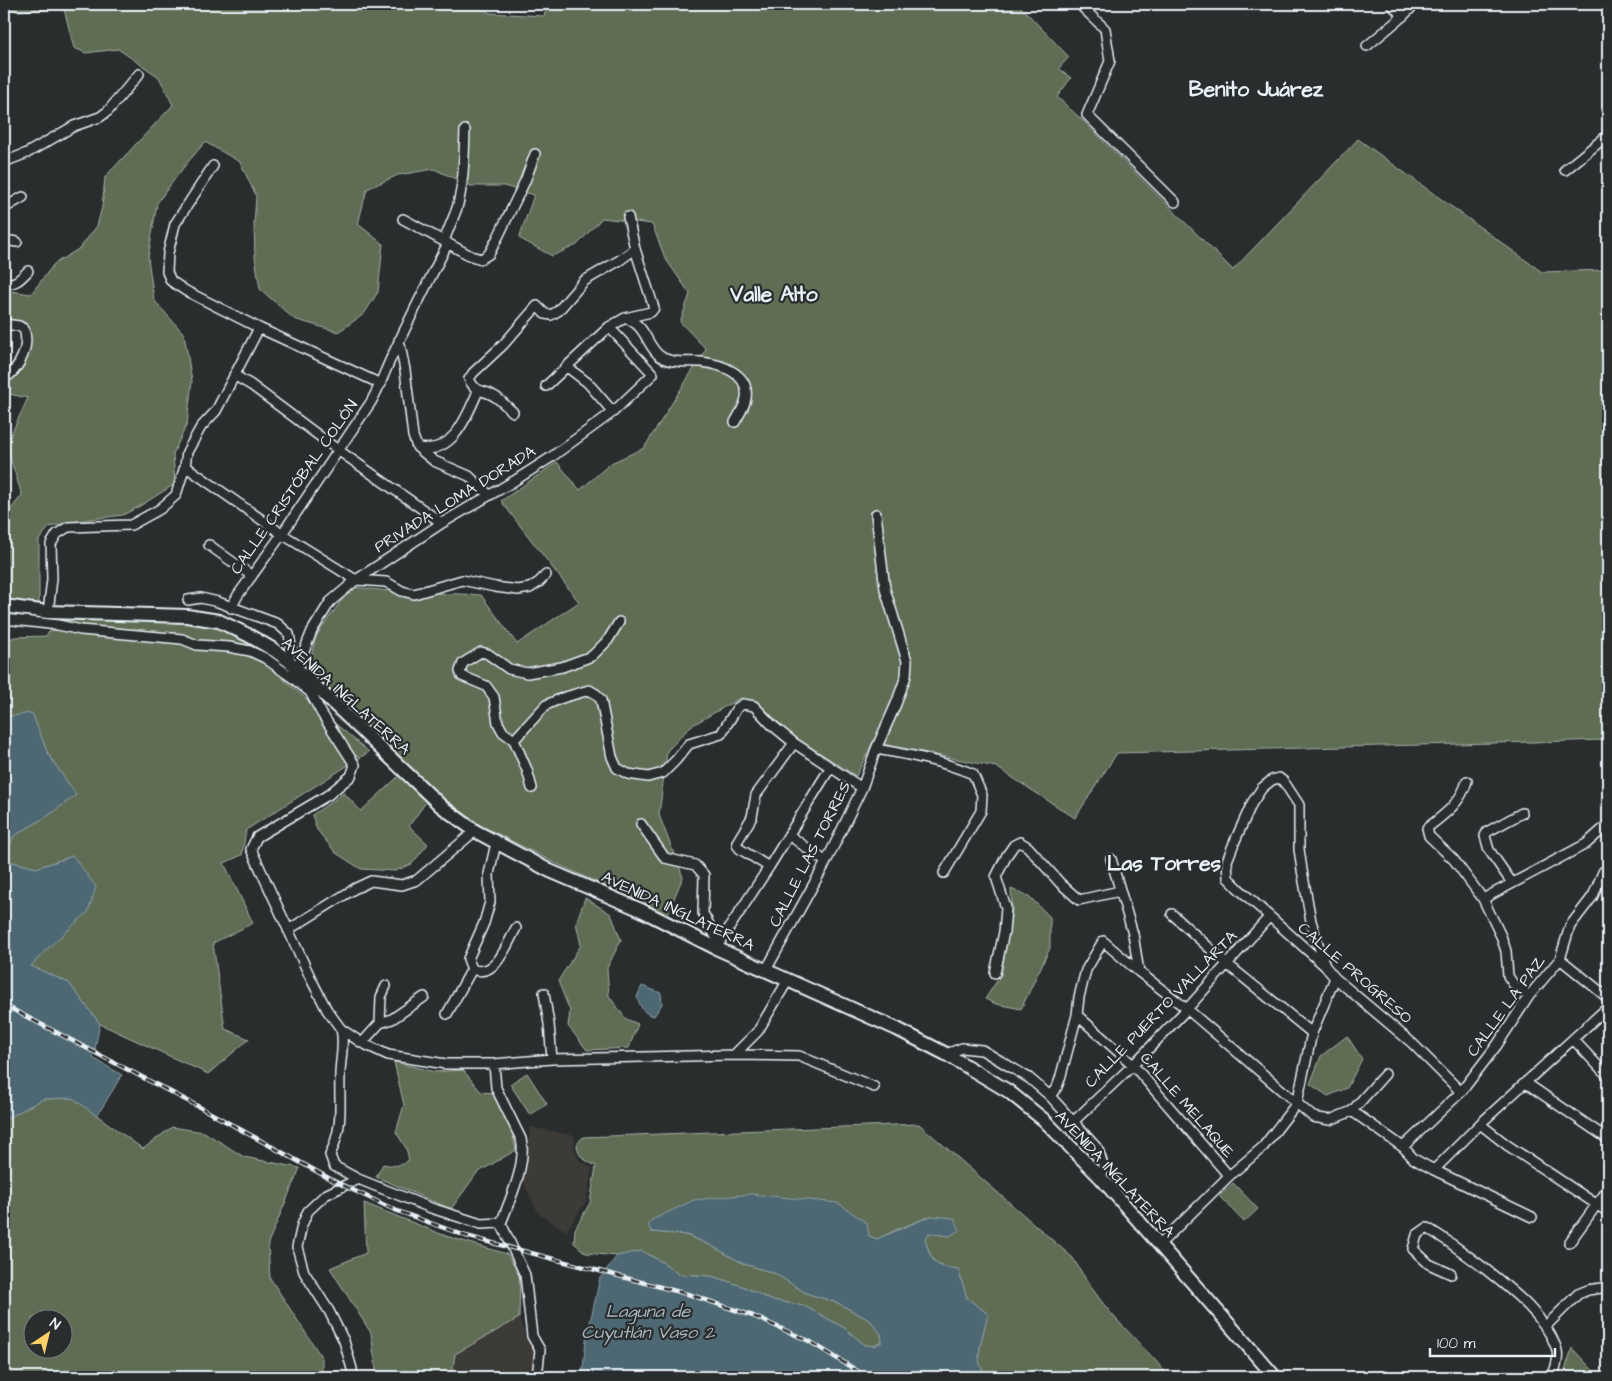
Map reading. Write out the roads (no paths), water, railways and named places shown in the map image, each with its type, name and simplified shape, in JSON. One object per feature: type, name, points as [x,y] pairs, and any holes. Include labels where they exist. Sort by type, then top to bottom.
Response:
[{"type":"main road","name":"AVENIDA INGLATERRA","points":[[4,606],[48,612],[187,616],[219,621],[248,635],[274,650],[292,669],[441,806],[475,831],[550,871],[641,910],[718,945],[766,970],[897,1028],[946,1054],[1008,1091],[1044,1120],[1101,1178],[1274,1377]]},
{"type":"street","points":[[1080,4],[1105,29],[1110,61],[1087,115],[1175,202]]},
{"type":"street","points":[[1391,4],[1403,16]]},
{"type":"street","points":[[1367,46],[1403,16],[1414,4]]},
{"type":"street","points":[[4,162],[27,153],[74,126],[100,117],[108,111],[139,74]]},
{"type":"street","name":"CALLE CRISTÓBAL COLÓN","points":[[231,608],[238,595],[282,534],[371,402],[381,384],[399,340],[446,242],[462,185],[465,130]]},
{"type":"street","points":[[1565,170],[1608,135]]},
{"type":"street","points":[[403,219],[471,256],[481,259],[489,254],[525,182],[535,154]]},
{"type":"street","points":[[213,166],[175,224],[168,253],[167,272],[171,281],[186,292],[259,328],[381,384]]},
{"type":"street","points":[[4,208],[23,197]]},
{"type":"street","points":[[546,386],[609,328],[625,318],[651,312],[654,308],[635,249],[628,218]]},
{"type":"street","points":[[4,240],[17,242]]},
{"type":"street","points":[[513,412],[493,395],[478,391],[473,387],[469,379],[473,373],[503,345],[537,306],[545,314],[551,315],[558,311],[584,281],[635,249]]},
{"type":"street","points":[[4,282],[8,284],[17,282],[28,271]]},
{"type":"street","points":[[625,318],[645,333],[654,351],[661,358],[676,362],[701,362],[719,365],[742,378],[747,397],[735,422]]},
{"type":"street","points":[[4,324],[20,326],[24,329],[27,338],[16,370],[4,379]]},
{"type":"street","points":[[48,612],[52,579],[51,544],[57,534],[68,528],[131,525],[160,509],[176,495],[185,466],[187,452],[201,427],[216,412],[259,328]]},
{"type":"street","name":"PRIVADA LOMA DORADA","points":[[292,669],[330,602],[356,580],[442,523],[550,458],[613,412],[653,374],[609,328]]},
{"type":"street","points":[[399,340],[405,370],[413,436],[417,447],[434,461],[460,471],[475,480],[489,495]]},
{"type":"street","points":[[567,367],[588,384],[613,412]]},
{"type":"street","points":[[234,375],[251,385],[338,450],[442,523]]},
{"type":"street","points":[[417,447],[426,449],[441,447],[454,436],[467,417],[478,391]]},
{"type":"street","points":[[185,466],[282,534],[356,580],[386,582],[402,591],[414,594],[462,580],[518,590],[530,588],[546,574]]},
{"type":"street","name":"CALLE LAS TORRES","points":[[766,970],[826,862],[862,788],[906,676],[907,661],[885,589],[876,514]]},
{"type":"street","points":[[209,545],[252,576]]},
{"type":"street","points":[[188,600],[202,598],[278,624],[289,634],[292,669]]},
{"type":"street","points":[[4,619],[81,630],[182,639],[197,645],[229,647],[250,651],[292,669],[310,692],[355,766],[351,776],[328,795],[257,837],[252,849],[310,979],[327,1010],[341,1029],[362,1043],[388,1055],[446,1064],[494,1064],[552,1059],[734,1055],[800,1056],[874,1087]]},
{"type":"street","points":[[532,788],[527,770],[514,740],[503,732],[498,723],[494,697],[486,686],[462,676],[460,670],[463,664],[480,652],[488,654],[509,670],[527,674],[562,666],[592,656],[608,640],[619,622]]},
{"type":"street","points":[[514,740],[546,705],[589,690],[596,694],[600,700],[612,757],[617,768],[628,774],[648,777],[663,772],[689,744],[721,734],[737,708],[743,704],[754,706],[772,725],[794,743],[862,788]]},
{"type":"street","points":[[769,867],[740,848],[737,842],[752,817],[756,795],[794,743]]},
{"type":"street","points":[[876,749],[955,766],[974,774],[982,795],[981,811],[944,872]]},
{"type":"street","points":[[718,945],[830,768]]},
{"type":"street","name":"CALLE PROGRESO","points":[[1325,966],[1310,921],[1300,849],[1299,805],[1284,782],[1279,778],[1272,780],[1262,788],[1252,803],[1227,861],[1228,878],[1325,966],[1335,978],[1412,1043],[1461,1092]]},
{"type":"street","points":[[1466,781],[1464,792],[1451,809],[1427,828],[1429,836],[1454,860],[1483,899],[1506,951],[1508,976],[1514,985],[1530,996]]},
{"type":"street","points":[[1512,882],[1489,850],[1485,836],[1487,832],[1522,813]]},
{"type":"street","points":[[641,824],[665,858],[695,865],[704,875],[703,913],[718,945]]},
{"type":"street","points":[[1483,899],[1586,844],[1604,828]]},
{"type":"street","points":[[288,930],[354,889],[371,881],[402,885],[417,880],[475,831]]},
{"type":"street","points":[[789,835],[826,862]]},
{"type":"street","points":[[995,973],[1004,932],[1006,908],[996,876],[998,869],[1014,845],[1020,842],[1028,846],[1060,883],[1079,900],[1120,891]]},
{"type":"street","points":[[496,843],[489,874],[490,902],[484,923],[468,958],[472,969],[478,972],[490,968],[500,959],[516,928]]},
{"type":"street","points":[[1111,859],[1133,934],[1139,972]]},
{"type":"street","name":"CALLE LA PAZ","points":[[1403,1147],[1461,1092],[1497,1045],[1530,996],[1560,959],[1570,926],[1593,896],[1603,872],[1608,867]]},
{"type":"street","points":[[1172,914],[1227,964],[1312,1033]]},
{"type":"street","name":"CALLE PUERTO VALLARTA","points":[[1074,1121],[1187,1009],[1269,917]]},
{"type":"street","points":[[1050,1096],[1057,1087],[1060,1078],[1077,1015],[1079,997],[1086,970],[1103,941],[1187,1009],[1314,1117],[1330,1120],[1352,1111],[1385,1074]]},
{"type":"street","points":[[1560,959],[1608,998]]},
{"type":"street","points":[[447,1014],[472,969]]},
{"type":"street","points":[[1159,1245],[1230,1176],[1263,1147],[1297,1103],[1312,1033],[1335,978]]},
{"type":"street","points":[[734,1055],[758,1031],[788,980]]},
{"type":"street","points":[[380,1023],[381,997],[386,986]]},
{"type":"street","points":[[544,993],[552,1059]]},
{"type":"street","points":[[362,1043],[380,1023],[392,1019],[424,997]]},
{"type":"street","points":[[1434,1170],[1480,1124],[1608,1007]]},
{"type":"street","name":"CALLE MELAQUE","points":[[1077,1015],[1133,1064],[1230,1176]]},
{"type":"street","points":[[341,1029],[344,1040],[340,1074],[340,1124],[337,1140],[330,1155],[334,1166],[358,1179],[431,1208],[481,1224],[501,1223]]},
{"type":"street","points":[[1573,1039],[1608,1075]]},
{"type":"street","points":[[946,1054],[962,1048],[982,1050],[1029,1078],[1050,1096],[1098,1149],[1104,1168],[1101,1178]]},
{"type":"street","points":[[494,1064],[496,1088],[521,1139],[523,1148],[516,1186],[501,1223],[525,1275],[532,1336],[540,1350],[536,1377]]},
{"type":"street","points":[[1526,1083],[1608,1139]]},
{"type":"street","points":[[1352,1111],[1403,1147],[1414,1159],[1532,1217]]},
{"type":"street","points":[[1480,1124],[1608,1212]]},
{"type":"street","points":[[352,1377],[352,1369],[344,1341],[329,1311],[304,1272],[297,1247],[302,1224],[308,1211],[325,1195],[358,1179]]},
{"type":"street","points":[[1569,1243],[1608,1189]]},
{"type":"street","points":[[1451,1274],[1429,1264],[1413,1249],[1417,1234],[1427,1228],[1447,1239],[1520,1297],[1545,1327],[1557,1348],[1557,1364],[1552,1377]]},
{"type":"street","points":[[1545,1327],[1578,1294],[1588,1290],[1608,1287]]},
{"type":"water","points":[[32,713],[48,754],[76,795],[49,815],[14,836],[4,856],[4,717]]},
{"type":"water","points":[[73,856],[96,887],[88,912],[31,966],[69,983],[100,1024],[93,1058],[122,1075],[97,1116],[73,1098],[43,1099],[4,1120],[4,860],[36,868]]},
{"type":"water","points":[[642,986],[661,993],[662,1004],[654,1016],[645,1012],[638,1001],[637,997]]},
{"type":"water","name":"Laguna de Cuyutlán Vaso 2","points":[[751,1194],[838,1203],[867,1223],[869,1236],[877,1239],[931,1216],[954,1218],[960,1230],[949,1236],[929,1233],[925,1239],[935,1262],[943,1267],[958,1269],[967,1298],[988,1314],[979,1358],[982,1369],[991,1377],[582,1377],[586,1340],[600,1278],[617,1256],[641,1251],[664,1263],[678,1274],[711,1276],[742,1286],[771,1300],[804,1306],[843,1327],[865,1345],[874,1346],[882,1342],[881,1334],[871,1321],[838,1303],[806,1293],[774,1273],[744,1264],[712,1246],[687,1235],[652,1232],[648,1226],[652,1220],[694,1200]]},
{"type":"railway","points":[[4,1005],[205,1110],[334,1181],[395,1210],[466,1236],[691,1295],[753,1316],[809,1341],[867,1377]]},
{"type":"district","name":"Benito Juárez","points":[[1256,89]]},
{"type":"district","name":"Valle Alto","points":[[774,294]]},
{"type":"district","name":"Las Torres","points":[[1164,863]]}]
